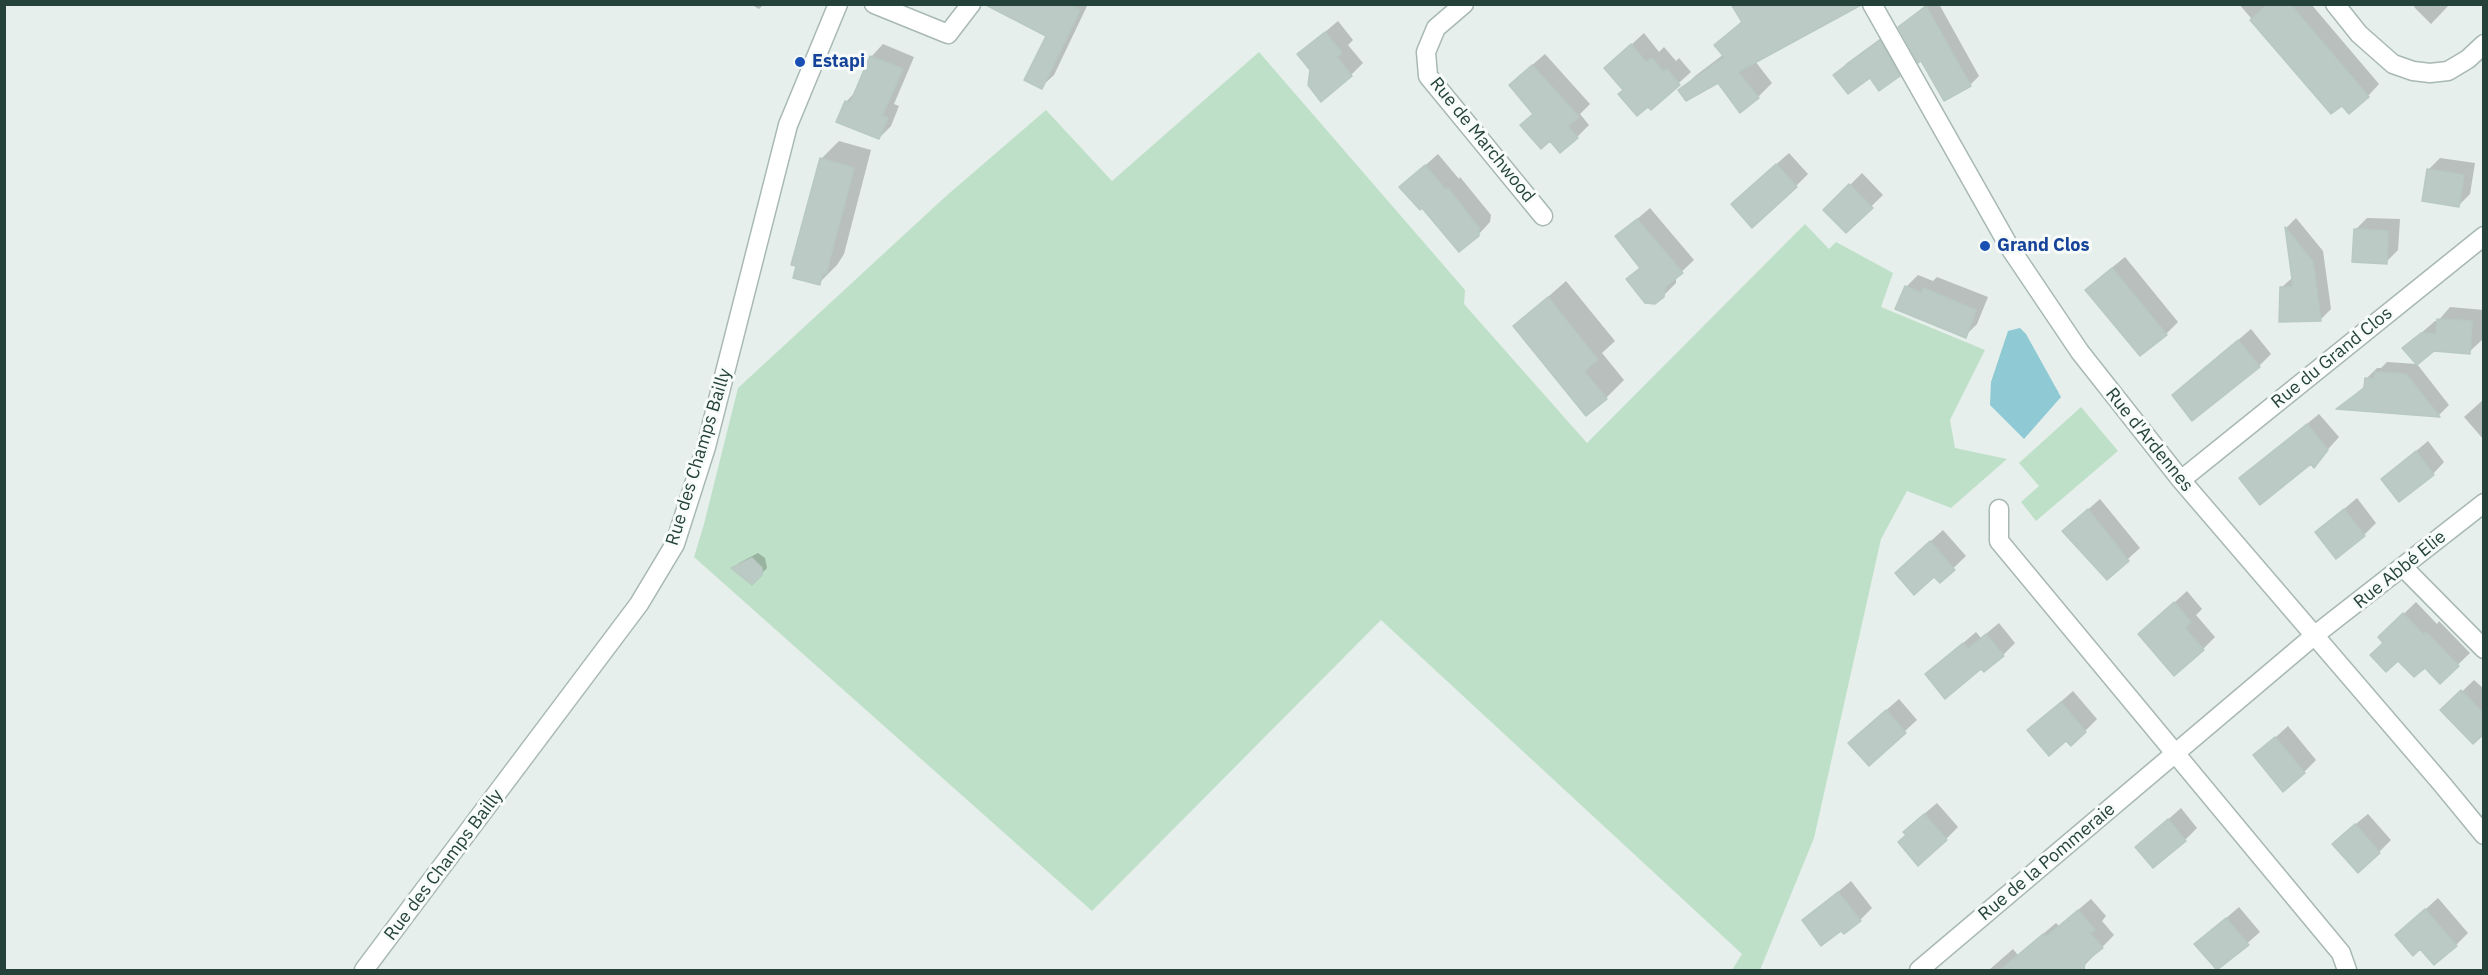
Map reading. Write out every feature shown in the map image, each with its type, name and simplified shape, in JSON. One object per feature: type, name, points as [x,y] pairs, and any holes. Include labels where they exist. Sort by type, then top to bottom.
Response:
[{"type":"street","name":"Rue des Champs Bailly","points":[[364,970],[639,604],[675,544],[706,447],[788,125],[838,4]]},
{"type":"street","points":[[874,4],[948,34],[971,4]]},
{"type":"street","name":"Rue de Marchwood","points":[[1464,4],[1436,28],[1426,52],[1428,76],[1543,216]]},
{"type":"street","name":"Rue d'Ardennes","points":[[1872,4],[2005,239],[2055,317],[2106,387],[2181,480],[2484,835]]},
{"type":"street","points":[[2335,4],[2359,34],[2393,64],[2413,71],[2430,73],[2448,71],[2468,59],[2484,44]]},
{"type":"street","name":"Rue du Grand Clos","points":[[2181,480],[2484,236]]},
{"type":"street","name":"Rue Abbé Elie","points":[[2315,635],[2484,503]]},
{"type":"street","points":[[1999,509],[1999,540],[2341,953],[2347,970]]},
{"type":"street","points":[[2403,567],[2484,649]]},
{"type":"street","name":"Rue de la Pommeraie","points":[[1919,970],[2315,635]]},
{"type":"green space","points":[[1259,52],[1465,290],[1464,304],[1587,443],[1805,224],[1829,249],[1836,242],[1893,273],[1881,307],[1985,350],[1950,420],[1955,448],[2007,459],[1951,508],[1907,491],[1881,539],[1814,838],[1760,970],[1732,970],[1742,954],[1381,620],[1092,911],[694,557],[738,388],[945,197],[1046,110],[1112,181]]},
{"type":"green space","points":[[2081,407],[2118,451],[2036,521],[2021,502],[2039,486],[2019,463]]},
{"type":"water","points":[[2020,328],[2026,334],[2061,397],[2024,439],[1990,405],[1991,382],[2008,331]]},
{"type":"building","points":[[984,4],[1069,4],[1080,10],[1042,89],[1024,80],[1046,36]]},
{"type":"building","points":[[1731,4],[1861,5],[1738,72],[1759,98],[1740,113],[1718,83],[1686,101],[1678,90],[1724,57],[1714,45],[1742,22]]},
{"type":"building","points":[[2268,4],[2290,4],[2369,97],[2349,114],[2342,106],[2331,114],[2250,20]]},
{"type":"building","points":[[1926,6],[1971,86],[1944,101],[1921,61],[1918,63],[1898,27]]},
{"type":"building","points":[[1325,32],[1342,53],[1337,57],[1352,76],[1321,102],[1308,85],[1310,70],[1297,54]]},
{"type":"building","points":[[1880,40],[1900,76],[1879,91],[1870,78],[1848,94],[1833,75]]},
{"type":"building","points":[[1631,44],[1646,62],[1652,58],[1663,72],[1667,69],[1680,85],[1651,110],[1648,107],[1637,116],[1618,94],[1623,90],[1604,68]]},
{"type":"building","points":[[870,56],[903,69],[882,116],[888,118],[879,139],[836,122],[845,101],[850,103]]},
{"type":"building","points":[[1532,65],[1579,117],[1568,126],[1578,138],[1560,153],[1550,141],[1541,149],[1520,125],[1533,114],[1509,85]]},
{"type":"building","points":[[820,158],[854,168],[826,274],[822,273],[820,285],[793,278],[796,266],[791,265]]},
{"type":"building","points":[[1776,164],[1797,187],[1752,228],[1731,204]]},
{"type":"building","points":[[1425,165],[1446,190],[1448,188],[1479,228],[1479,236],[1459,252],[1422,208],[1420,210],[1399,187]]},
{"type":"building","points":[[2427,169],[2464,175],[2459,207],[2422,201]]},
{"type":"building","points":[[1849,184],[1873,208],[1846,233],[1823,210]]},
{"type":"building","points":[[1637,219],[1683,273],[1665,287],[1664,297],[1655,304],[1645,303],[1626,279],[1640,268],[1615,236]]},
{"type":"building","points":[[2285,227],[2313,262],[2321,321],[2279,322],[2280,287],[2293,287]]},
{"type":"building","points":[[2354,229],[2388,231],[2387,264],[2352,262]]},
{"type":"building","points":[[2112,268],[2167,335],[2140,356],[2085,290]]},
{"type":"building","points":[[1905,286],[1921,293],[1923,288],[1976,310],[1966,338],[1895,309]]},
{"type":"building","points":[[1548,297],[1598,360],[1584,371],[1607,399],[1586,416],[1513,326]]},
{"type":"building","points":[[2437,319],[2472,321],[2470,354],[2434,351],[2417,365],[2402,348],[2421,333],[2436,334]]},
{"type":"building","points":[[2238,340],[2260,367],[2192,421],[2172,395]]},
{"type":"building","points":[[2375,372],[2406,374],[2440,417],[2336,409],[2364,388],[2365,378],[2374,379]]},
{"type":"building","points":[[2307,424],[2328,450],[2314,468],[2311,464],[2260,505],[2239,478]]},
{"type":"building","points":[[2416,451],[2434,475],[2399,502],[2381,479]]},
{"type":"building","points":[[2088,509],[2129,561],[2107,580],[2062,531]]},
{"type":"building","points":[[2344,509],[2365,536],[2336,559],[2315,532]]},
{"type":"building","points":[[1930,541],[1955,570],[1940,583],[1934,577],[1914,595],[1895,573]]},
{"type":"building","points":[[752,558],[762,568],[762,575],[752,585],[731,568]]},
{"type":"building","points":[[2174,602],[2191,622],[2185,628],[2204,650],[2174,676],[2138,634]]},
{"type":"building","points":[[2403,613],[2424,635],[2426,632],[2459,666],[2440,684],[2425,668],[2414,677],[2398,661],[2386,672],[2370,655],[2383,643],[2378,637]]},
{"type":"building","points":[[1986,634],[2004,656],[1984,672],[1981,669],[1945,699],[1925,674],[1963,643],[1968,649]]},
{"type":"building","points":[[2461,690],[2484,714],[2484,734],[2473,744],[2440,710]]},
{"type":"building","points":[[2061,702],[2086,732],[2071,746],[2066,741],[2049,756],[2027,730]]},
{"type":"building","points":[[1886,710],[1906,733],[1869,766],[1848,743]]},
{"type":"building","points":[[2275,737],[2305,773],[2283,792],[2253,755]]},
{"type":"building","points":[[1924,814],[1947,840],[1918,866],[1898,842],[1906,835],[1903,832]]},
{"type":"building","points":[[2168,819],[2186,841],[2153,868],[2135,847]]},
{"type":"building","points":[[2355,824],[2380,853],[2358,873],[2332,844]]},
{"type":"building","points":[[1838,892],[1861,921],[1844,934],[1841,931],[1821,946],[1802,920]]},
{"type":"building","points":[[2425,909],[2457,946],[2434,965],[2420,949],[2413,956],[2395,935]]},
{"type":"building","points":[[2078,910],[2095,930],[2090,933],[2103,948],[2085,962],[2084,970],[2000,970],[2043,934],[2046,937]]},
{"type":"building","points":[[2226,918],[2249,945],[2217,970],[2194,944]]},
{"type":"place","name":"Estapi","points":[[800,62]]},
{"type":"place","name":"Grand Clos","points":[[1985,246]]}]
